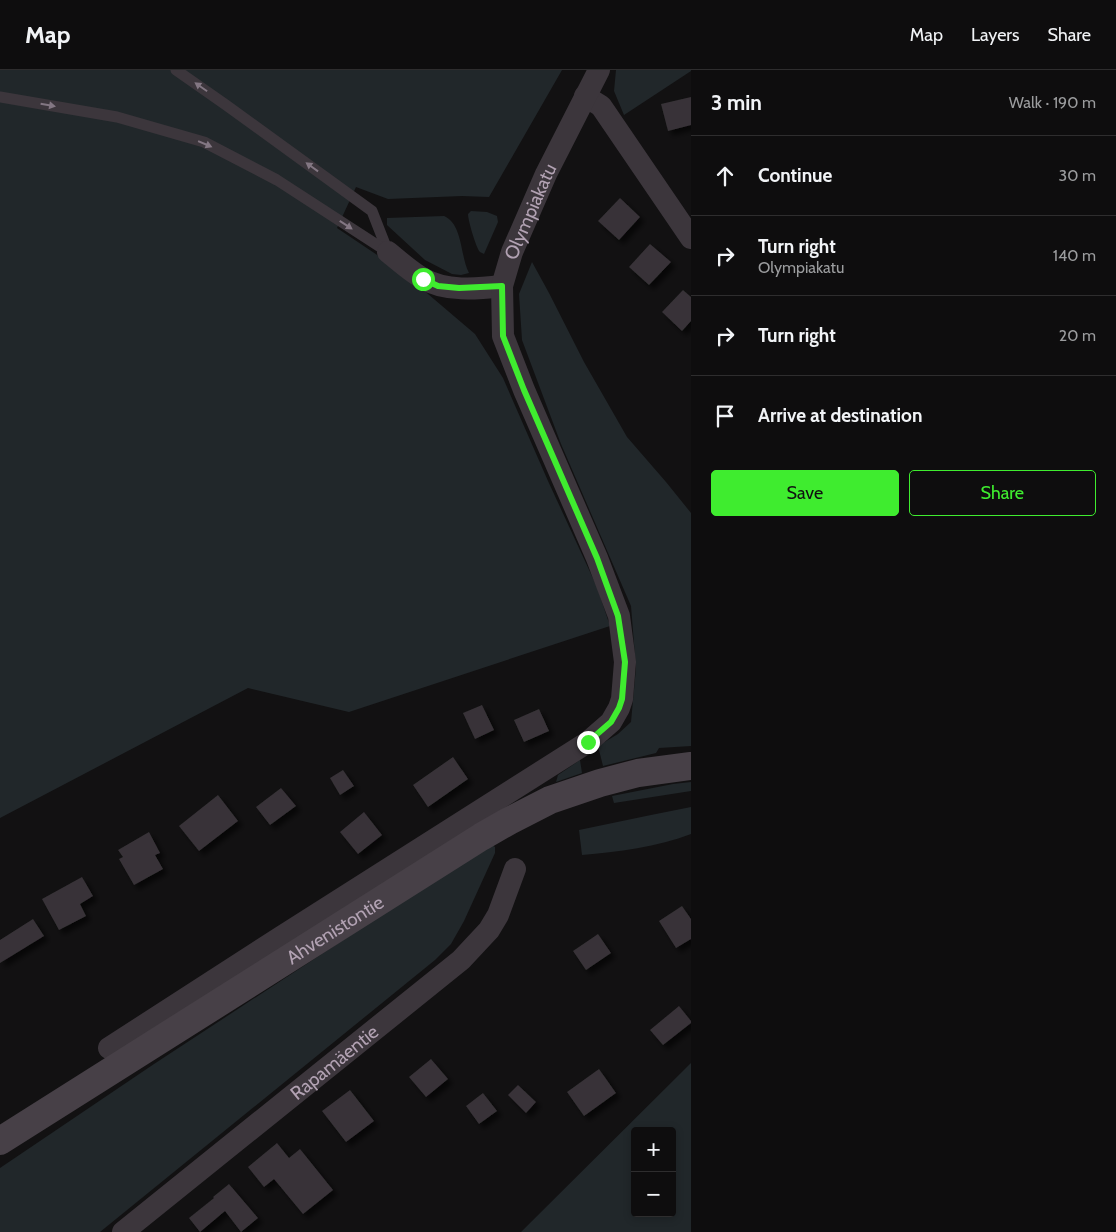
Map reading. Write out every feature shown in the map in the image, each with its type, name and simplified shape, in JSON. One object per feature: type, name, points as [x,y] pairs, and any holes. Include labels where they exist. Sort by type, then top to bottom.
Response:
[{"type":"main road","name":"Ahvenistontie","points":[[0,1140],[509,821],[550,800],[600,783],[638,773],[691,766]]},
{"type":"street","name":"Olympiakatu","points":[[109,1048],[588,742],[611,722],[619,708],[622,699],[625,662],[618,616],[597,558],[524,390],[503,336],[502,286],[512,252],[546,174],[599,70]]},
{"type":"street","points":[[585,96],[601,106],[691,238]]},
{"type":"street","points":[[388,252],[423,279],[438,286],[472,288],[502,286]]},
{"type":"street","name":"Rapamäentie","points":[[123,1232],[461,960],[485,936],[494,923],[514,869]]},
{"type":"lane","points":[[176,70],[372,211],[388,252]]},
{"type":"lane","points":[[0,97],[117,117],[204,142],[277,180],[388,252]]},
{"type":"shaded area","points":[[0,70],[562,70],[489,197],[462,196],[388,199],[356,187],[337,228],[401,271],[475,334],[503,378],[597,587],[610,626],[349,712],[248,688],[0,818]]},
{"type":"shaded area","points":[[616,70],[691,71],[624,115],[614,91]]},
{"type":"shaded area","points":[[471,211],[487,212],[497,216],[498,222],[484,254],[478,249],[472,234],[468,214]]},
{"type":"shaded area","points":[[444,216],[455,226],[469,273],[461,275],[452,274],[425,260],[387,225],[387,218]]},
{"type":"shaded area","points":[[532,262],[584,362],[627,437],[691,513],[691,746],[659,748],[656,753],[603,766],[598,746],[618,734],[631,722],[636,668],[631,606],[561,444],[522,340],[519,294]]},
{"type":"shaded area","points":[[580,760],[582,773],[556,782],[558,775]]},
{"type":"shaded area","points":[[691,782],[691,791],[614,803],[612,796],[673,784]]},
{"type":"shaded area","points":[[691,807],[691,834],[651,846],[582,855],[579,830]]},
{"type":"shaded area","points":[[492,845],[495,847],[495,853],[464,921],[451,944],[435,960],[100,1232],[0,1232],[0,1168],[154,1064],[427,885]]},
{"type":"shaded area","points":[[691,1063],[691,1232],[521,1232]]},
{"type":"building","points":[[691,97],[691,125],[668,131],[661,104]]},
{"type":"building","points":[[620,198],[640,217],[619,240],[598,221]]},
{"type":"building","points":[[650,244],[671,262],[649,285],[629,267]]},
{"type":"building","points":[[683,290],[691,297],[691,321],[682,331],[662,312]]},
{"type":"building","points":[[482,705],[494,730],[475,739],[463,713]]},
{"type":"building","points":[[539,709],[549,731],[524,742],[514,720]]},
{"type":"building","points":[[453,757],[468,779],[428,807],[413,785]]},
{"type":"building","points":[[343,770],[354,786],[340,795],[330,778]]},
{"type":"building","points":[[281,788],[296,806],[270,825],[256,807]]},
{"type":"building","points":[[218,795],[238,821],[199,851],[179,826]]},
{"type":"building","points":[[364,812],[382,835],[358,854],[340,832]]},
{"type":"building","points":[[149,832],[160,853],[155,855],[163,869],[134,885],[119,859],[123,857],[118,850]]},
{"type":"building","points":[[82,877],[93,896],[80,904],[86,916],[59,930],[42,899]]},
{"type":"building","points":[[682,906],[691,919],[691,939],[676,948],[659,921]]},
{"type":"building","points":[[33,919],[44,936],[0,963],[0,940]]},
{"type":"building","points":[[598,934],[611,953],[586,970],[573,951]]},
{"type":"building","points":[[679,1006],[691,1023],[663,1045],[650,1030]]},
{"type":"building","points":[[431,1059],[448,1079],[426,1097],[409,1077]]},
{"type":"building","points":[[599,1069],[616,1093],[584,1116],[567,1092]]},
{"type":"building","points":[[518,1085],[536,1102],[526,1113],[508,1095]]},
{"type":"building","points":[[350,1090],[374,1121],[346,1142],[322,1111]]},
{"type":"building","points":[[483,1093],[497,1111],[479,1124],[466,1106]]},
{"type":"building","points":[[277,1143],[289,1158],[300,1149],[333,1190],[303,1214],[274,1179],[264,1187],[248,1167]]},
{"type":"building","points":[[229,1184],[258,1218],[241,1232],[225,1211],[200,1232],[189,1218]]},
{"type":"route","points":[[423,279],[438,286],[459,288],[502,286],[503,336],[524,390],[597,558],[618,616],[625,662],[622,699],[611,722],[588,742]]}]
